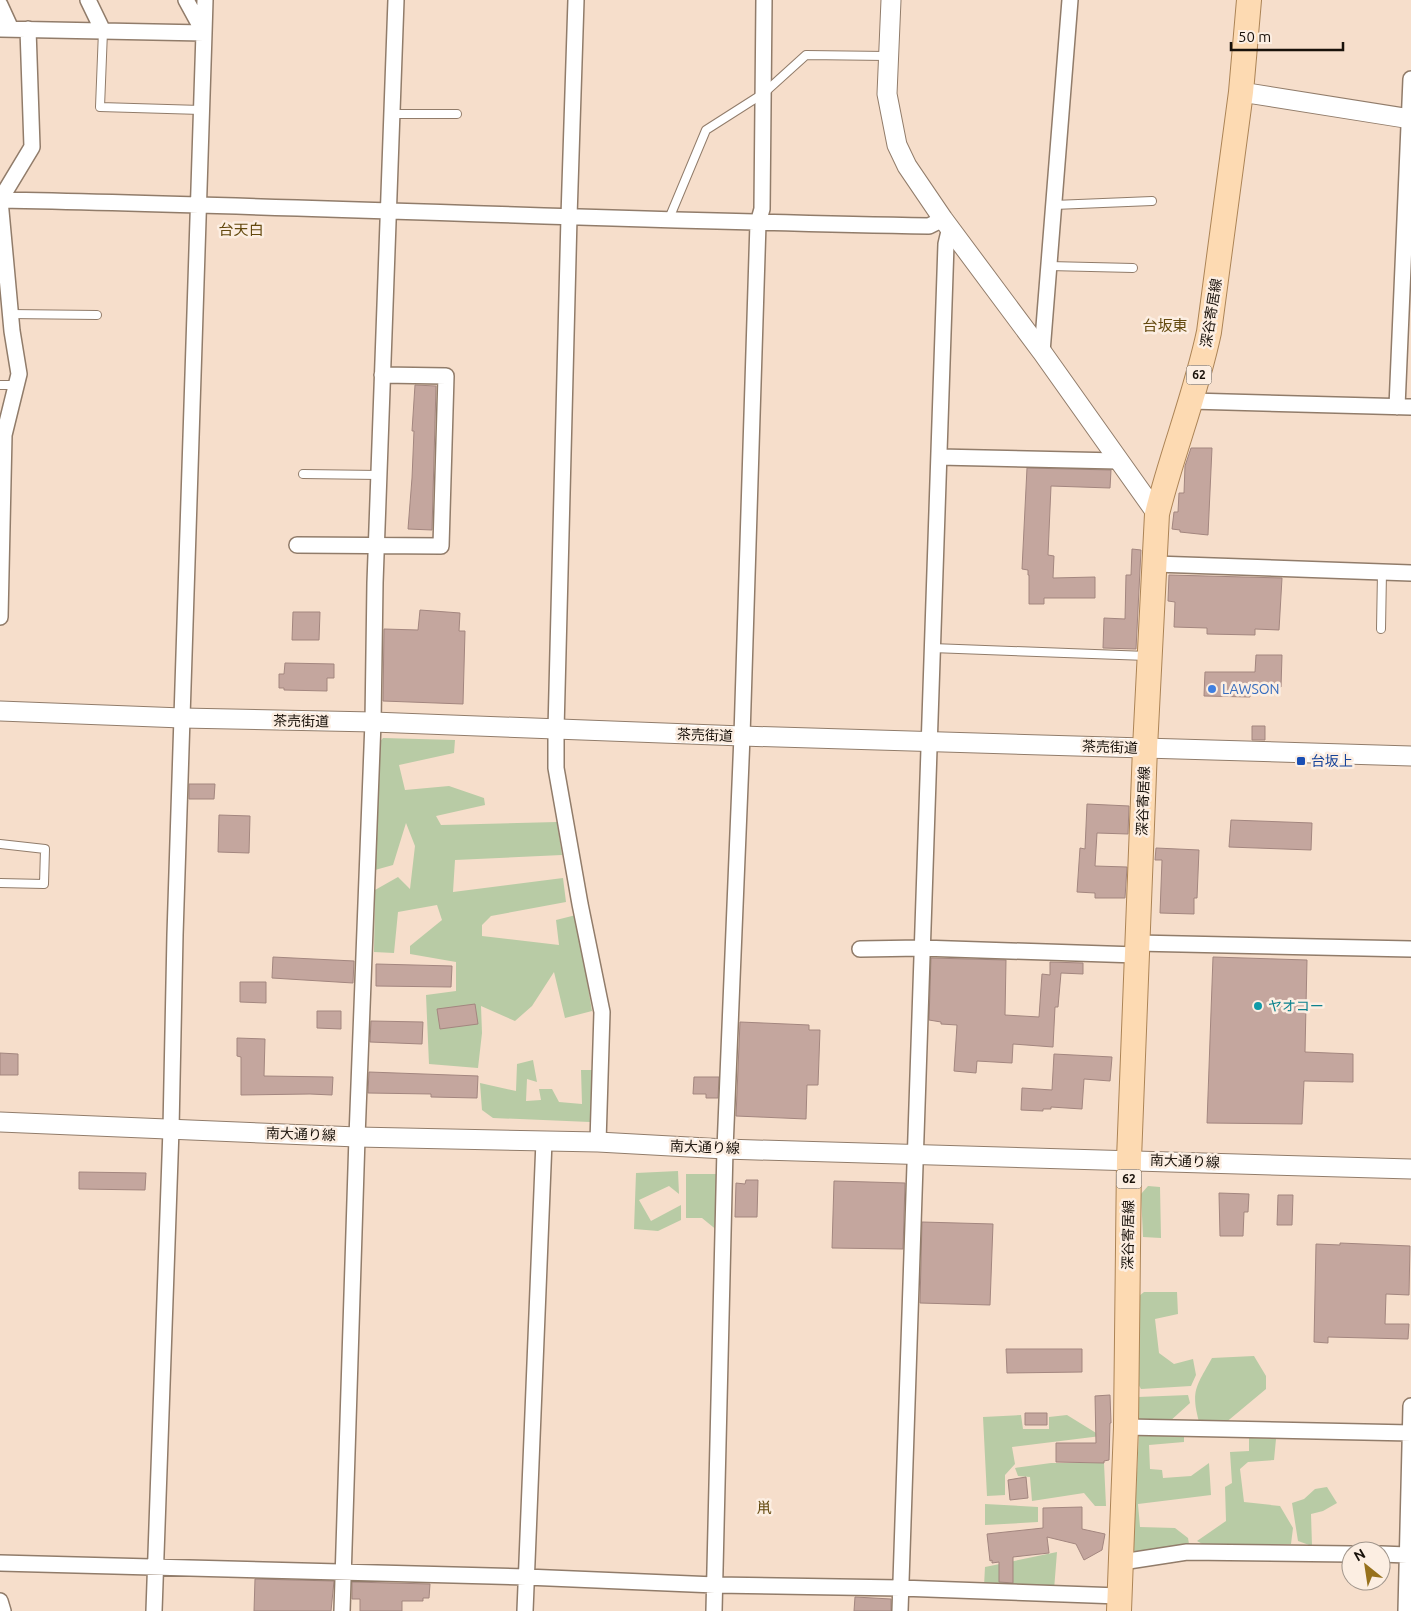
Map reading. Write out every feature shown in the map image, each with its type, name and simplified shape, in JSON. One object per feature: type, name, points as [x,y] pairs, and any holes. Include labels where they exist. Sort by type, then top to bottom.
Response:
[{"type":"main road","name":"深谷寄居線","points":[[1119,1603],[1126,1428],[1129,1159],[1145,748],[1157,514],[1204,358],[1209,332],[1241,92],[1249,0]]},
{"type":"street","points":[[88,0],[103,31]]},
{"type":"street","points":[[186,0],[204,33]]},
{"type":"street","points":[[154,1611],[171,1129],[205,0]]},
{"type":"street","points":[[342,1611],[357,1137],[373,722],[376,546],[396,0]]},
{"type":"street","points":[[576,0],[556,768],[580,904],[602,1012],[598,1142]]},
{"type":"street","points":[[714,1611],[726,1149],[742,736],[758,223],[762,209],[764,0]]},
{"type":"street","points":[[892,0],[887,94],[897,145],[907,166],[1157,514]]},
{"type":"street","points":[[1042,352],[1074,1]]},
{"type":"street","points":[[0,5],[5,29],[204,33]]},
{"type":"street","points":[[0,617],[4,435],[19,374],[10,314],[0,200],[32,147],[28,29]]},
{"type":"street","points":[[1191,401],[1404,407],[1411,79]]},
{"type":"street","points":[[1241,92],[1411,119]]},
{"type":"street","points":[[0,200],[198,204],[668,221],[929,226],[947,223]]},
{"type":"street","points":[[900,1611],[947,223]]},
{"type":"street","points":[[297,545],[441,546],[446,376],[382,375]]},
{"type":"street","points":[[939,457],[1118,461]]},
{"type":"street","points":[[1155,564],[1411,573]]},
{"type":"street","name":"茶売街道","points":[[0,711],[1411,756]]},
{"type":"street","points":[[860,949],[1411,948]]},
{"type":"street","name":"南大通り線","points":[[0,1122],[357,1137],[598,1142],[726,1149],[1129,1159],[1411,1169]]},
{"type":"street","points":[[525,1611],[544,1142]]},
{"type":"street","points":[[1406,1611],[1411,1406]]},
{"type":"street","points":[[1126,1428],[1411,1433]]},
{"type":"street","points":[[1122,1562],[1186,1552],[1341,1554]]},
{"type":"street","points":[[1391,1554],[1408,1555]]},
{"type":"street","points":[[0,1563],[526,1577],[715,1585],[900,1588],[1119,1603]]},
{"type":"street","points":[[0,1601],[3,1611]]},
{"type":"lane","points":[[103,31],[100,107],[201,110]]},
{"type":"lane","points":[[668,221],[706,130],[764,93],[806,55],[888,56]]},
{"type":"lane","points":[[391,114],[457,114]]},
{"type":"lane","points":[[1054,205],[1152,201]]},
{"type":"lane","points":[[1049,266],[1133,268]]},
{"type":"lane","points":[[10,314],[97,315]]},
{"type":"lane","points":[[0,385],[16,385]]},
{"type":"lane","points":[[303,474],[379,475]]},
{"type":"lane","points":[[1381,629],[1382,572]]},
{"type":"lane","points":[[932,648],[1150,656]]},
{"type":"lane","points":[[0,844],[45,848],[44,884],[0,883]]},
{"type":"green space","points":[[383,738],[455,740],[454,753],[399,765],[405,790],[449,786],[484,798],[485,805],[436,816],[441,825],[557,822],[562,855],[455,860],[453,892],[563,878],[566,902],[491,916],[482,925],[482,936],[559,945],[556,920],[576,915],[592,1011],[565,1018],[554,972],[532,1006],[515,1021],[481,1006],[482,1033],[478,1068],[429,1064],[426,995],[456,991],[456,962],[410,954],[410,946],[442,920],[437,905],[398,912],[394,953],[374,952],[375,890],[398,877],[410,889],[415,846],[406,823],[393,865],[375,870],[378,744]]},
{"type":"green space","points":[[533,1060],[537,1082],[527,1079],[526,1101],[541,1100],[539,1089],[552,1089],[559,1102],[582,1104],[581,1070],[594,1070],[590,1122],[493,1118],[482,1110],[480,1083],[516,1091],[517,1064]]},
{"type":"green space","points":[[678,1171],[679,1194],[669,1186],[639,1200],[651,1221],[681,1205],[681,1220],[658,1231],[634,1229],[636,1173]]},
{"type":"green space","points":[[686,1174],[721,1174],[718,1231],[702,1218],[686,1218]]},
{"type":"green space","points":[[1148,1186],[1160,1187],[1161,1238],[1143,1237],[1141,1194]]},
{"type":"green space","points":[[1144,1292],[1177,1292],[1178,1314],[1155,1319],[1159,1353],[1174,1364],[1193,1359],[1196,1375],[1191,1386],[1141,1389],[1137,1382],[1139,1296]]},
{"type":"green space","points":[[1254,1356],[1266,1376],[1266,1389],[1224,1424],[1200,1425],[1195,1404],[1196,1390],[1212,1358]]},
{"type":"green space","points":[[1188,1395],[1190,1403],[1169,1422],[1138,1422],[1138,1397]]},
{"type":"green space","points":[[1021,1415],[1023,1429],[1049,1429],[1049,1417],[1067,1415],[1101,1436],[1012,1447],[1015,1464],[1005,1475],[1005,1495],[987,1496],[983,1417]]},
{"type":"green space","points":[[1139,1433],[1184,1435],[1184,1442],[1149,1445],[1150,1469],[1162,1470],[1163,1478],[1191,1476],[1209,1463],[1211,1495],[1138,1504],[1140,1527],[1175,1528],[1188,1538],[1190,1550],[1133,1554]]},
{"type":"green space","points":[[1249,1438],[1276,1439],[1274,1460],[1248,1462],[1240,1469],[1244,1502],[1280,1506],[1293,1528],[1291,1544],[1206,1546],[1197,1541],[1226,1521],[1225,1487],[1232,1483],[1230,1452],[1249,1451]]},
{"type":"green space","points":[[1051,1463],[1104,1463],[1106,1506],[1095,1506],[1084,1493],[1032,1501],[1030,1477],[1018,1476],[1015,1468]]},
{"type":"green space","points":[[1327,1487],[1337,1503],[1323,1511],[1311,1514],[1312,1546],[1298,1541],[1292,1503],[1304,1499],[1315,1489]]},
{"type":"green space","points":[[985,1504],[1038,1507],[1038,1522],[985,1525]]},
{"type":"green space","points":[[1057,1552],[1054,1590],[984,1586],[985,1567]]},
{"type":"building","points":[[415,385],[436,386],[432,530],[408,529],[412,478],[414,431],[412,431]]},
{"type":"building","points":[[1191,448],[1212,448],[1208,535],[1180,532],[1180,530],[1172,529],[1174,512],[1178,512],[1179,493],[1184,493],[1185,466]]},
{"type":"building","points":[[1027,468],[1111,470],[1110,488],[1051,486],[1048,555],[1054,556],[1053,578],[1095,577],[1095,598],[1044,598],[1044,604],[1029,604],[1028,570],[1022,569]]},
{"type":"building","points":[[1132,549],[1141,550],[1136,649],[1103,648],[1104,618],[1125,619],[1126,575],[1131,575]]},
{"type":"building","points":[[1169,575],[1282,578],[1279,630],[1255,629],[1255,635],[1207,634],[1207,628],[1174,627],[1175,602],[1168,601]]},
{"type":"building","points":[[420,610],[460,613],[459,631],[465,631],[463,704],[383,701],[384,629],[418,630]]},
{"type":"building","points":[[293,612],[320,612],[319,640],[292,640]]},
{"type":"building","points":[[1256,655],[1282,655],[1281,687],[1250,686],[1250,697],[1204,696],[1205,672],[1255,672]]},
{"type":"building","points":[[285,663],[334,664],[334,678],[327,678],[327,691],[284,690],[284,688],[279,688],[279,674],[284,674]]},
{"type":"building","points":[[1252,726],[1265,726],[1265,740],[1252,740]]},
{"type":"building","points":[[189,784],[215,784],[214,799],[189,799]]},
{"type":"building","points":[[1087,804],[1129,806],[1128,834],[1097,833],[1095,866],[1127,867],[1125,898],[1095,898],[1095,893],[1077,892],[1080,848],[1085,849]]},
{"type":"building","points":[[219,815],[250,816],[249,853],[218,852]]},
{"type":"building","points":[[1231,820],[1312,823],[1311,850],[1229,847]]},
{"type":"building","points":[[1156,848],[1199,850],[1197,898],[1194,898],[1194,914],[1160,913],[1162,860],[1155,860]]},
{"type":"building","points":[[273,957],[354,961],[353,983],[272,978]]},
{"type":"building","name":"ヤオコー","points":[[1213,957],[1307,960],[1305,1052],[1353,1054],[1353,1082],[1304,1081],[1302,1124],[1207,1123]]},
{"type":"building","points":[[931,958],[1006,960],[1005,1015],[1039,1017],[1042,974],[1050,975],[1050,962],[1083,963],[1083,974],[1061,973],[1058,1007],[1055,1007],[1053,1047],[1013,1044],[1012,1063],[977,1061],[976,1073],[954,1071],[957,1025],[941,1024],[941,1022],[929,1020]]},
{"type":"building","points":[[376,964],[452,966],[451,987],[376,986]]},
{"type":"building","points":[[240,982],[266,982],[266,1003],[240,1002]]},
{"type":"building","points":[[475,1004],[478,1024],[440,1029],[437,1009]]},
{"type":"building","points":[[317,1011],[341,1011],[341,1029],[317,1028]]},
{"type":"building","points":[[371,1021],[423,1022],[422,1044],[370,1042]]},
{"type":"building","points":[[740,1022],[809,1025],[809,1030],[820,1030],[818,1085],[807,1085],[806,1119],[736,1116]]},
{"type":"building","points":[[237,1038],[265,1039],[264,1076],[333,1077],[332,1095],[241,1095],[241,1057],[237,1056]]},
{"type":"building","points":[[0,1053],[18,1054],[18,1075],[0,1075]]},
{"type":"building","points":[[1054,1054],[1112,1057],[1110,1081],[1084,1079],[1082,1109],[1051,1107],[1051,1109],[1043,1109],[1043,1111],[1021,1110],[1022,1088],[1052,1090]]},
{"type":"building","points":[[369,1072],[478,1076],[477,1098],[431,1097],[431,1094],[368,1093]]},
{"type":"building","points":[[694,1077],[719,1077],[718,1098],[706,1098],[706,1094],[693,1094]]},
{"type":"building","points":[[79,1172],[146,1173],[145,1190],[79,1189]]},
{"type":"building","points":[[746,1180],[758,1180],[757,1217],[735,1217],[736,1183],[745,1184]]},
{"type":"building","points":[[834,1181],[905,1183],[903,1249],[832,1248]]},
{"type":"building","points":[[1219,1193],[1249,1194],[1248,1212],[1244,1212],[1243,1236],[1220,1236]]},
{"type":"building","points":[[1278,1195],[1293,1195],[1292,1225],[1277,1225]]},
{"type":"building","points":[[922,1222],[993,1224],[990,1305],[920,1303]]},
{"type":"building","points":[[1340,1243],[1410,1246],[1409,1295],[1386,1294],[1385,1324],[1409,1324],[1408,1339],[1328,1337],[1328,1343],[1314,1342],[1316,1244],[1340,1245]]},
{"type":"building","points":[[1006,1349],[1082,1349],[1082,1372],[1007,1373]]},
{"type":"building","points":[[1110,1395],[1109,1460],[1104,1461],[1104,1463],[1056,1462],[1056,1443],[1096,1443],[1095,1396]]},
{"type":"building","points":[[1025,1413],[1047,1413],[1047,1425],[1025,1425]]},
{"type":"building","points":[[1026,1477],[1028,1498],[1010,1500],[1008,1480]]},
{"type":"building","points":[[1082,1507],[1082,1529],[1105,1534],[1102,1550],[1084,1560],[1076,1544],[1047,1537],[1049,1553],[1013,1557],[1013,1583],[999,1582],[999,1562],[992,1563],[992,1560],[990,1561],[987,1534],[1043,1528],[1043,1508]]},
{"type":"building","points":[[255,1579],[334,1581],[331,1611],[254,1611]]},
{"type":"building","points":[[352,1582],[430,1584],[429,1598],[423,1598],[423,1601],[402,1601],[402,1611],[360,1611],[360,1599],[352,1599]]},
{"type":"building","points":[[855,1597],[891,1599],[891,1611],[854,1611]]},
{"type":"place","name":"LAWSON","points":[[1212,689]]},
{"type":"place","name":"台坂上","points":[[1301,761]]},
{"type":"place","name":"ヤオコー","points":[[1258,1006]]},
{"type":"district","name":"台天白","points":[[241,230]]},
{"type":"district","name":"台坂東","points":[[1165,326]]},
{"type":"district","name":"鼡","points":[[764,1508]]}]
